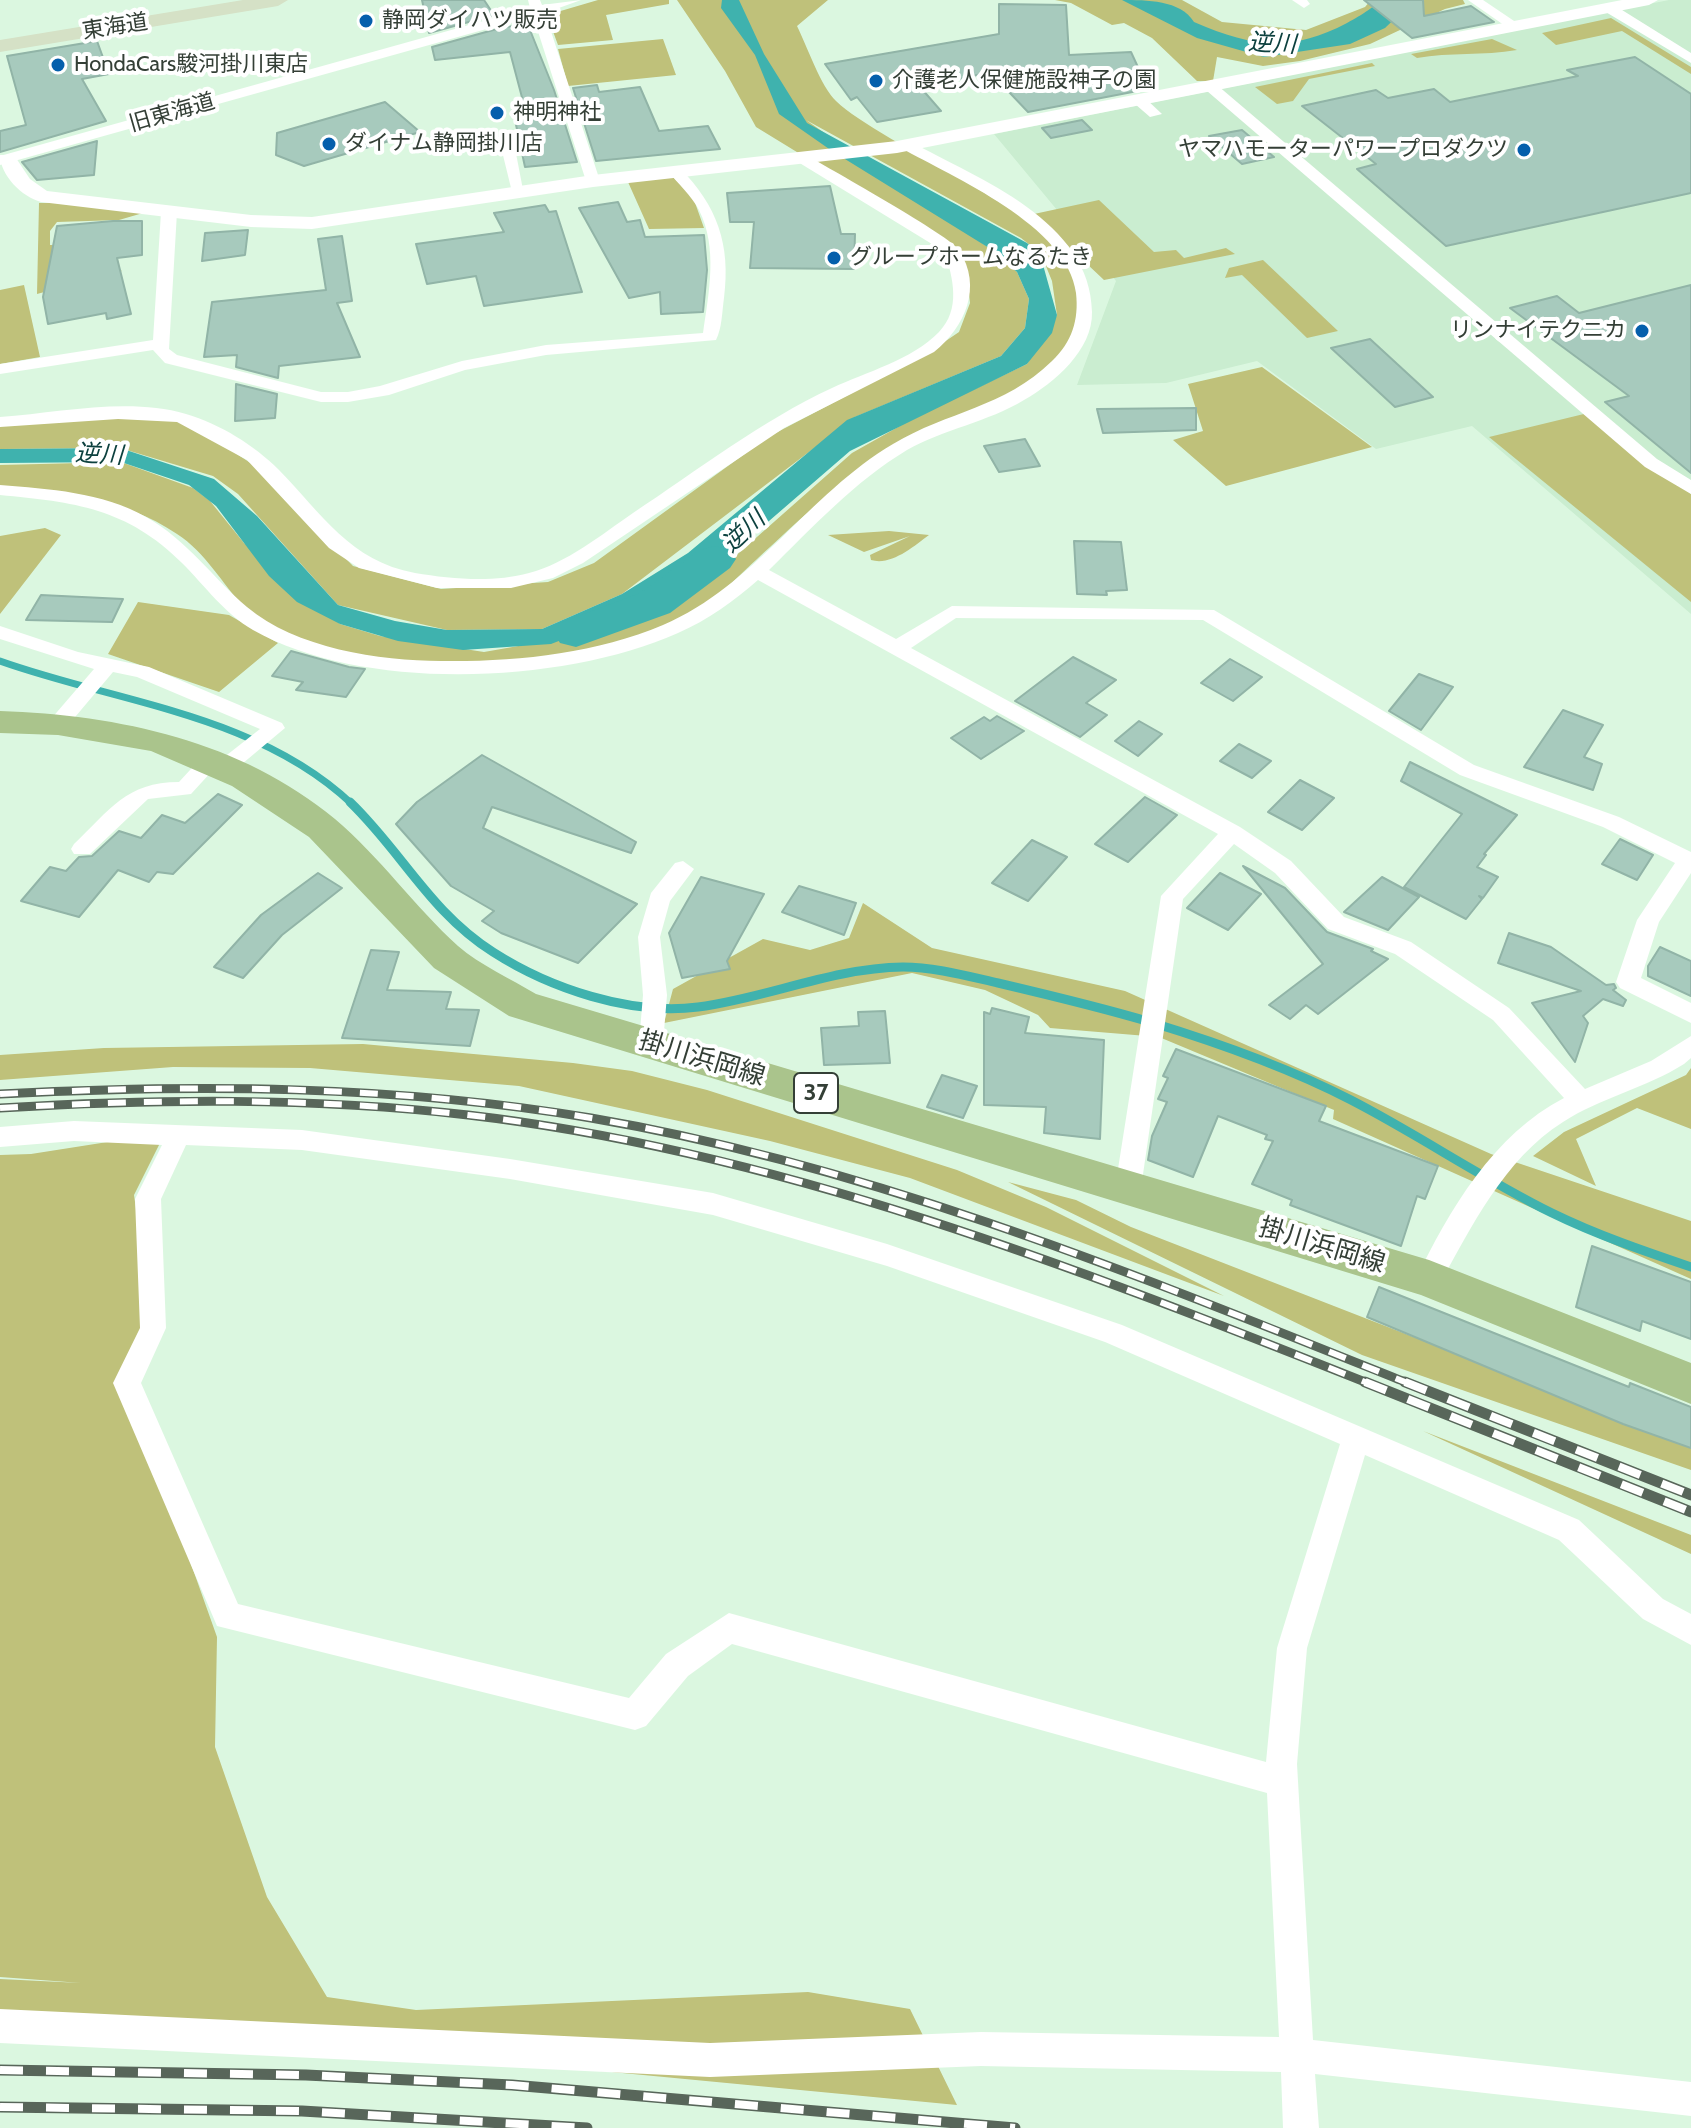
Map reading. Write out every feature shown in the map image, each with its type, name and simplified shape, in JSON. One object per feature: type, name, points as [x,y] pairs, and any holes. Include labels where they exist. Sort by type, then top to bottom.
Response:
[{"type":"main road","name":"東海道","points":[[0,46],[278,0]]},
{"type":"main road","name":"掛川浜岡線","points":[[0,722],[66,714],[225,761],[322,828],[447,958],[523,1005],[652,1034],[1128,1188],[1429,1279],[1691,1384]]},
{"type":"street","name":"旧東海道","points":[[4,156],[536,6],[575,0]]},
{"type":"street","points":[[1474,0],[1516,27]]},
{"type":"street","points":[[4,156],[23,183],[41,196],[251,221],[312,223],[593,181],[810,159],[1148,108],[1212,88],[1649,0]]},
{"type":"street","points":[[536,6],[593,181]]},
{"type":"street","points":[[1609,8],[1691,59]]},
{"type":"street","points":[[1212,88],[1651,463],[1671,472],[1691,489]]},
{"type":"street","points":[[507,143],[519,192]]},
{"type":"street","points":[[0,490],[60,496],[120,511],[160,533],[206,574],[245,617],[291,640],[366,660],[433,668],[519,666],[599,653],[672,628],[723,601],[858,474],[892,452],[943,428],[996,411],[1035,390],[1070,354],[1085,321],[1077,263],[1060,242],[1039,224],[901,146]]},
{"type":"street","points":[[0,422],[152,414],[182,418],[260,461],[325,534],[350,556],[390,572],[433,581],[483,584],[531,579],[577,559],[789,416],[935,343],[957,323],[965,301],[961,272],[952,250],[810,159]]},
{"type":"street","points":[[169,212],[161,351],[171,359],[321,397],[348,397],[383,391],[462,366],[546,350],[710,337],[721,270],[715,236],[700,194],[675,171]]},
{"type":"street","points":[[0,369],[160,344]]},
{"type":"street","points":[[757,571],[1232,832],[1283,867],[1336,923],[1403,948],[1501,1014],[1582,1102]]},
{"type":"street","points":[[897,648],[952,612],[1207,614],[1467,770],[1611,822],[1688,860],[1648,920],[1628,982],[1691,1014]]},
{"type":"street","points":[[0,632],[103,670],[142,672],[194,691],[275,728],[184,789],[154,789],[141,794],[82,849]]},
{"type":"street","points":[[66,714],[103,670]]},
{"type":"street","points":[[1128,1188],[1172,896],[1232,832]]},
{"type":"street","points":[[652,1034],[655,995],[649,937],[659,899],[683,869]]},
{"type":"street","points":[[1429,1279],[1480,1192],[1534,1128],[1555,1113],[1654,1073],[1691,1045]]},
{"type":"street","points":[[0,1137],[74,1131],[302,1140],[510,1169],[713,1204],[887,1255],[1113,1333],[1569,1530],[1653,1609],[1691,1630]]},
{"type":"street","points":[[180,1133],[148,1199],[153,1328],[127,1383],[228,1616],[635,1715],[677,1665],[729,1628],[1282,1782]]},
{"type":"street","points":[[1301,2128],[1282,1782],[1292,1648],[1356,1438]]},
{"type":"street","points":[[0,2026],[710,2060],[981,2049],[1297,2055],[1691,2099]]},
{"type":"shaded area","points":[[1669,0],[1691,0],[1691,614],[1472,426],[1376,449],[1257,361],[1166,383],[1077,385],[1116,281],[994,134]]},
{"type":"green space","points":[[598,0],[669,0],[669,4],[606,15],[613,40],[558,45],[547,15]]},
{"type":"green space","points":[[677,0],[828,0],[797,26],[830,95],[859,119],[1006,206],[1039,229],[1063,250],[1075,270],[1080,301],[1077,332],[1067,351],[1049,371],[1009,397],[922,431],[880,455],[825,497],[722,592],[694,613],[609,644],[530,659],[489,663],[408,662],[369,658],[322,647],[285,634],[255,618],[187,541],[156,522],[114,504],[0,486],[0,465],[121,462],[193,488],[210,501],[244,543],[340,624],[380,636],[484,652],[564,638],[706,582],[852,453],[914,418],[1027,364],[1057,315],[1052,281],[1041,254],[1021,238],[806,120],[989,248],[1017,272],[1029,299],[1025,328],[1001,356],[855,417],[622,594],[542,629],[447,630],[338,605],[238,494],[213,476],[120,448],[0,449],[0,425],[152,414],[190,423],[255,466],[353,566],[441,589],[548,582],[594,563],[768,437],[928,353],[959,332],[970,303],[967,274],[957,250],[756,127],[725,71]]},
{"type":"green space","points":[[1055,0],[1182,0],[1222,22],[1306,30],[1365,7],[1371,0],[1463,0],[1465,4],[1445,9],[1370,44],[1300,61],[1263,66],[1217,57],[1213,81],[1197,81],[1152,38],[1124,23],[1112,25],[1071,3]]},
{"type":"green space","points":[[1611,18],[1691,67],[1691,74],[1622,31],[1556,45],[1542,33]]},
{"type":"green space","points":[[663,39],[676,75],[568,86],[558,49]]},
{"type":"green space","points":[[1492,39],[1517,50],[1417,58],[1411,54]]},
{"type":"green space","points":[[1372,63],[1375,66],[1309,79],[1293,101],[1277,104],[1255,87]]},
{"type":"green space","points":[[672,176],[693,197],[704,228],[649,229],[628,182]]},
{"type":"green space","points":[[1099,200],[1154,252],[1176,250],[1184,258],[1226,248],[1235,254],[1104,280],[1034,214]]},
{"type":"green space","points":[[39,203],[90,203],[143,213],[119,220],[57,222],[50,231],[50,245],[108,245],[110,264],[122,271],[37,294]]},
{"type":"green space","points":[[1263,260],[1338,331],[1307,338],[1242,275],[1225,278],[1229,268]]},
{"type":"green space","points":[[24,285],[40,357],[0,364],[0,290]]},
{"type":"green space","points":[[1262,367],[1372,447],[1226,486],[1173,440],[1203,431],[1188,384]]},
{"type":"green space","points":[[1588,413],[1691,494],[1691,602],[1489,437]]},
{"type":"green space","points":[[45,528],[61,535],[0,614],[0,536]]},
{"type":"green space","points":[[889,531],[929,535],[902,554],[879,561],[871,560],[870,555],[910,536],[864,552],[828,535]]},
{"type":"green space","points":[[138,602],[229,615],[278,643],[219,692],[108,654]]},
{"type":"green space","points":[[863,903],[932,948],[1125,991],[1491,1154],[1691,1221],[1691,1279],[1333,1119],[1334,1110],[1159,1037],[1050,1028],[1038,1015],[985,990],[912,973],[664,1023],[673,989],[763,939],[810,950],[849,938]]},
{"type":"green space","points":[[363,1044],[573,1063],[632,1071],[707,1090],[957,1170],[1046,1207],[1224,1296],[910,1178],[770,1141],[519,1086],[310,1068],[173,1067],[0,1080],[0,1055],[104,1048]]},
{"type":"green space","points":[[1691,1068],[1691,1129],[1637,1108],[1576,1139],[1596,1186],[1533,1156],[1564,1132],[1686,1075]]},
{"type":"green space","points":[[165,1133],[134,1195],[153,1328],[127,1384],[217,1637],[215,1747],[267,1897],[327,1997],[416,2010],[808,1992],[910,2009],[957,2105],[256,2038],[0,2021],[0,1979],[81,1983],[0,1977],[0,1155],[31,1154]]},
{"type":"green space","points":[[1008,1182],[1076,1200],[1131,1227],[1691,1445],[1691,1470],[1362,1355]]},
{"type":"green space","points":[[1423,1431],[1691,1535],[1691,1554]]},
{"type":"water","points":[[722,0],[739,0],[764,54],[807,123],[1027,243],[1040,254],[1057,315],[1052,333],[1027,364],[850,451],[688,591],[551,644],[463,650],[398,641],[340,624],[297,602],[269,576],[216,506],[189,485],[121,462],[0,463],[0,449],[120,448],[214,479],[257,516],[338,605],[395,621],[447,630],[542,629],[622,594],[688,553],[847,420],[1001,356],[1025,328],[1029,299],[1017,272],[989,248],[832,151],[779,114],[755,55],[721,8]]},
{"type":"water","points":[[1122,0],[1172,5],[1194,22],[1234,37],[1271,43],[1307,39],[1347,23],[1382,3],[1414,0],[1385,28],[1350,44],[1264,57],[1197,38]]},
{"type":"building","points":[[422,0],[484,0],[494,15],[429,33]]},
{"type":"building","points":[[1364,0],[1423,0],[1424,16],[1471,6],[1494,22],[1412,38]]},
{"type":"building","points":[[999,4],[1066,5],[1069,55],[1131,52],[1148,89],[1028,112],[990,72],[921,88],[941,111],[877,122],[857,97],[851,100],[825,64],[999,34]]},
{"type":"building","points":[[528,25],[554,90],[577,162],[525,167],[512,106],[524,105],[510,52],[435,60],[432,47],[504,27]]},
{"type":"building","points":[[97,41],[109,74],[82,79],[106,121],[0,152],[0,131],[26,125],[7,56]]},
{"type":"building","name":"ヤマハモーターパワープロダクツ","points":[[1635,57],[1691,94],[1691,193],[1446,246],[1357,169],[1376,164],[1302,106],[1376,90],[1388,98],[1434,89],[1450,102],[1578,76],[1567,70]]},
{"type":"building","points":[[597,85],[599,92],[640,87],[659,131],[708,126],[720,149],[596,161],[573,88]]},
{"type":"building","name":"ダイナム静岡掛川店","points":[[385,102],[420,132],[304,166],[276,155],[277,133]]},
{"type":"building","points":[[1082,120],[1092,130],[1051,138],[1042,128]]},
{"type":"building","points":[[1242,130],[1274,157],[1242,164],[1209,136]]},
{"type":"building","points":[[97,141],[94,175],[37,180],[22,162]]},
{"type":"building","points":[[830,186],[841,234],[855,234],[854,269],[750,268],[754,222],[730,222],[727,193]]},
{"type":"building","points":[[618,202],[627,222],[640,220],[645,237],[704,235],[707,270],[703,312],[661,314],[660,292],[629,298],[579,208]]},
{"type":"building","points":[[545,205],[549,212],[556,211],[582,292],[484,306],[476,276],[427,284],[416,244],[504,232],[494,213]]},
{"type":"building","points":[[142,221],[142,255],[117,258],[131,314],[107,319],[106,313],[48,324],[43,297],[57,226]]},
{"type":"building","points":[[248,230],[245,255],[202,261],[205,233]]},
{"type":"building","points":[[342,236],[352,301],[337,303],[360,357],[279,366],[278,378],[236,367],[237,355],[204,357],[212,302],[326,290],[318,239]]},
{"type":"building","points":[[1691,285],[1691,473],[1605,402],[1629,396],[1510,308],[1557,296],[1579,313]]},
{"type":"building","points":[[1370,339],[1433,397],[1395,407],[1331,348]]},
{"type":"building","points":[[236,384],[277,394],[275,418],[235,421]]},
{"type":"building","points":[[1196,408],[1196,430],[1103,433],[1097,409]]},
{"type":"building","points":[[1025,439],[1040,466],[999,472],[984,446]]},
{"type":"building","points":[[1074,541],[1121,542],[1127,590],[1106,591],[1107,595],[1077,594]]},
{"type":"building","points":[[41,595],[123,599],[112,622],[26,620]]},
{"type":"building","points":[[291,651],[365,669],[346,697],[296,690],[303,682],[272,676]]},
{"type":"building","points":[[1073,657],[1116,680],[1086,703],[1107,715],[1080,737],[1015,701]]},
{"type":"building","points":[[1230,659],[1262,677],[1233,701],[1201,683]]},
{"type":"building","points":[[1419,674],[1453,687],[1421,730],[1389,711]]},
{"type":"building","points":[[1563,710],[1603,725],[1584,757],[1602,764],[1593,790],[1524,767]]},
{"type":"building","points":[[997,716],[1024,731],[981,759],[951,738],[984,717],[990,721]]},
{"type":"building","points":[[1139,721],[1162,734],[1138,756],[1115,741]]},
{"type":"building","points":[[1239,744],[1271,761],[1252,778],[1220,761]]},
{"type":"building","points":[[482,755],[636,842],[631,853],[492,807],[483,828],[637,904],[578,963],[501,933],[482,921],[494,911],[451,886],[396,824],[417,802]]},
{"type":"building","points":[[1410,762],[1517,815],[1477,867],[1498,877],[1483,898],[1479,896],[1482,899],[1466,919],[1404,887],[1462,814],[1401,781]]},
{"type":"building","points":[[1300,780],[1334,798],[1302,830],[1268,812]]},
{"type":"building","points":[[218,794],[242,805],[173,874],[157,872],[149,882],[118,870],[79,917],[21,901],[50,867],[66,871],[79,857],[92,856],[119,831],[141,838],[162,815],[185,823]]},
{"type":"building","points":[[1145,797],[1177,815],[1128,862],[1095,844]]},
{"type":"building","points":[[1620,839],[1653,855],[1637,880],[1602,864]]},
{"type":"building","points":[[1032,840],[1067,857],[1028,901],[992,883]]},
{"type":"building","points":[[1243,866],[1285,888],[1327,932],[1373,949],[1371,951],[1388,959],[1318,1014],[1306,1005],[1290,1019],[1269,1005],[1323,964]]},
{"type":"building","points":[[318,873],[342,888],[282,935],[243,978],[214,967],[261,915]]},
{"type":"building","points":[[1220,873],[1261,894],[1228,930],[1187,908]]},
{"type":"building","points":[[701,877],[764,894],[727,961],[730,969],[682,978],[669,933]]},
{"type":"building","points":[[1382,877],[1419,897],[1388,930],[1344,912]]},
{"type":"building","points":[[799,886],[856,903],[844,935],[782,912]]},
{"type":"building","points":[[1509,933],[1551,947],[1606,985],[1614,984],[1616,988],[1613,990],[1626,1000],[1623,1006],[1603,999],[1583,1016],[1588,1023],[1575,1062],[1532,1003],[1581,991],[1498,963]]},
{"type":"building","points":[[1660,947],[1691,961],[1691,996],[1648,976],[1648,966]]},
{"type":"building","points":[[371,950],[399,952],[387,990],[451,992],[446,1009],[479,1010],[470,1046],[342,1038]]},
{"type":"building","points":[[992,1008],[1029,1017],[1025,1033],[1104,1040],[1100,1139],[1044,1133],[1046,1107],[984,1105],[984,1012],[990,1014]]},
{"type":"building","points":[[885,1011],[890,1063],[824,1065],[821,1028],[859,1026],[858,1012]]},
{"type":"building","points":[[1176,1049],[1326,1106],[1319,1121],[1438,1166],[1425,1199],[1417,1196],[1401,1246],[1290,1205],[1292,1200],[1252,1184],[1273,1141],[1265,1139],[1267,1135],[1218,1116],[1193,1177],[1148,1160],[1152,1136],[1167,1102],[1158,1099],[1168,1078],[1163,1076]]},
{"type":"building","points":[[942,1075],[977,1086],[963,1118],[927,1107]]},
{"type":"building","points":[[1592,1246],[1691,1282],[1691,1339],[1642,1321],[1640,1331],[1576,1307]]},
{"type":"building","points":[[1379,1287],[1629,1387],[1630,1383],[1691,1407],[1691,1448],[1623,1424],[1367,1317]]},
{"type":"waterway","name":"逆川","points":[[576,633],[655,603],[715,559]]},
{"type":"waterway","points":[[0,661],[230,730],[274,750],[314,774],[352,804]]},
{"type":"waterway","points":[[352,804],[451,919],[493,952],[565,988],[618,1003],[672,1009],[724,1003],[851,972],[903,967],[950,972],[1074,1001],[1202,1038],[1302,1077],[1351,1100],[1552,1213],[1603,1236],[1691,1267]]},
{"type":"railway","points":[[0,1094],[222,1088],[370,1093],[517,1107],[697,1139],[905,1195],[1007,1229],[1210,1304],[1405,1382]]},
{"type":"railway","points":[[0,1108],[234,1101],[351,1105],[468,1115],[584,1132],[700,1156],[927,1220],[1151,1299],[1370,1384]]},
{"type":"railway","points":[[1365,1382],[1691,1512]]},
{"type":"railway","points":[[1405,1382],[1691,1495]]},
{"type":"railway","points":[[1405,1382],[1410,1384]]},
{"type":"railway","points":[[0,2070],[306,2075],[512,2085],[1015,2128]]},
{"type":"railway","points":[[0,2107],[302,2111],[587,2128]]},
{"type":"place","name":"静岡ダイハツ販売","points":[[366,21]]},
{"type":"place","name":"HondaCars駿河掛川東店","points":[[58,65]]},
{"type":"place","name":"介護老人保健施設神子の園","points":[[876,81]]},
{"type":"place","name":"神明神社","points":[[497,113]]},
{"type":"place","name":"ダイナム静岡掛川店","points":[[329,144]]},
{"type":"place","name":"ヤマハモーターパワープロダクツ","points":[[1524,150]]},
{"type":"place","name":"グループホームなるたき","points":[[834,258]]},
{"type":"place","name":"リンナイテクニカ","points":[[1642,331]]}]
